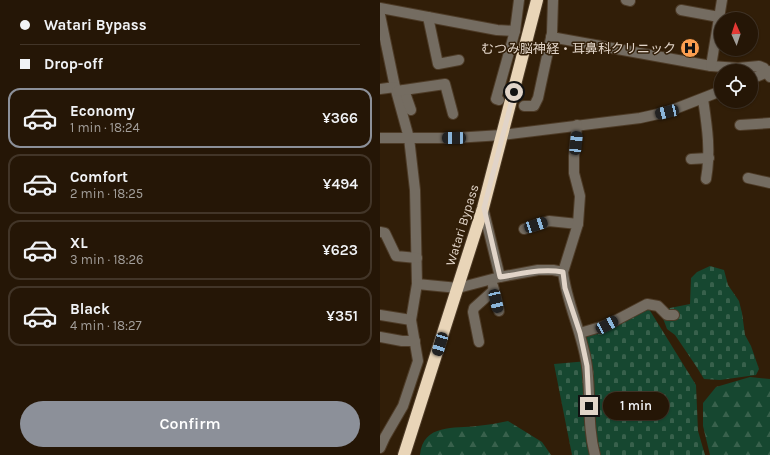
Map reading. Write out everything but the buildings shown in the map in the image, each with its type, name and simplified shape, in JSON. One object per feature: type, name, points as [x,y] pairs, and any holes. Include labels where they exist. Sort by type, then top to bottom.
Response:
[{"type":"highway","name":"Watari Bypass","points":[[404,455],[484,208],[537,0]]},
{"type":"street","points":[[499,100],[496,99],[515,31],[519,0]]},
{"type":"street","points":[[524,106],[534,106],[538,98],[551,37],[553,0]]},
{"type":"street","points":[[721,12],[722,0]]},
{"type":"street","points":[[380,8],[496,30],[515,31]]},
{"type":"street","points":[[681,10],[714,18]]},
{"type":"street","points":[[380,15],[383,47],[399,89],[411,110]]},
{"type":"street","points":[[428,17],[438,64],[459,60]]},
{"type":"street","points":[[551,37],[711,66],[738,68],[759,66],[764,68],[769,73],[758,77]]},
{"type":"street","points":[[711,66],[714,50]]},
{"type":"street","points":[[380,89],[399,89],[445,84],[453,114]]},
{"type":"street","points":[[380,448],[403,406],[418,361],[410,320],[417,284],[415,190],[409,138],[399,89]]},
{"type":"street","points":[[380,138],[454,138],[502,135],[640,118],[667,112],[714,94]]},
{"type":"street","points":[[703,99],[709,141],[709,158],[706,179]]},
{"type":"street","points":[[740,125],[770,123]]},
{"type":"street","points":[[578,125],[574,156],[574,173],[580,196],[578,224],[563,272],[568,302],[580,333],[587,366],[591,438],[595,455]]},
{"type":"street","points":[[691,159],[709,158]]},
{"type":"street","points":[[748,178],[770,183]]},
{"type":"street","points":[[484,208],[499,311]]},
{"type":"street","points":[[524,229],[549,221],[578,224]]},
{"type":"street","points":[[380,232],[385,233],[396,256],[416,258]]},
{"type":"street","points":[[417,284],[458,288],[495,283],[538,270],[554,270],[563,272]]},
{"type":"street","points":[[479,342],[473,312],[474,308],[495,283]]},
{"type":"street","points":[[580,333],[607,325],[646,304],[658,306],[667,314],[674,315]]},
{"type":"street","points":[[380,315],[410,320]]},
{"type":"street","points":[[380,338],[415,341]]},
{"type":"green space","points":[[710,266],[724,270],[728,285],[739,301],[745,335],[751,346],[759,369],[756,375],[720,380],[704,379],[675,335],[667,329],[661,313],[670,308],[690,304],[691,278],[697,272]]},
{"type":"green space","points":[[649,309],[696,385],[698,431],[705,455],[572,455],[554,364],[588,361],[583,335]]},
{"type":"green space","points":[[750,377],[770,379],[770,455],[710,455],[703,426],[703,403],[716,387]]},
{"type":"green space","points":[[508,421],[542,442],[551,455],[420,455],[422,445],[427,437],[441,430],[481,426]]},
{"type":"place","name":"むつみ脳神経・耳鼻科クリニック","points":[[690,48]]},
{"type":"route","points":[[514,92],[484,208],[500,277],[538,270],[554,270],[563,272],[568,302],[580,333],[587,366],[589,406]]}]
